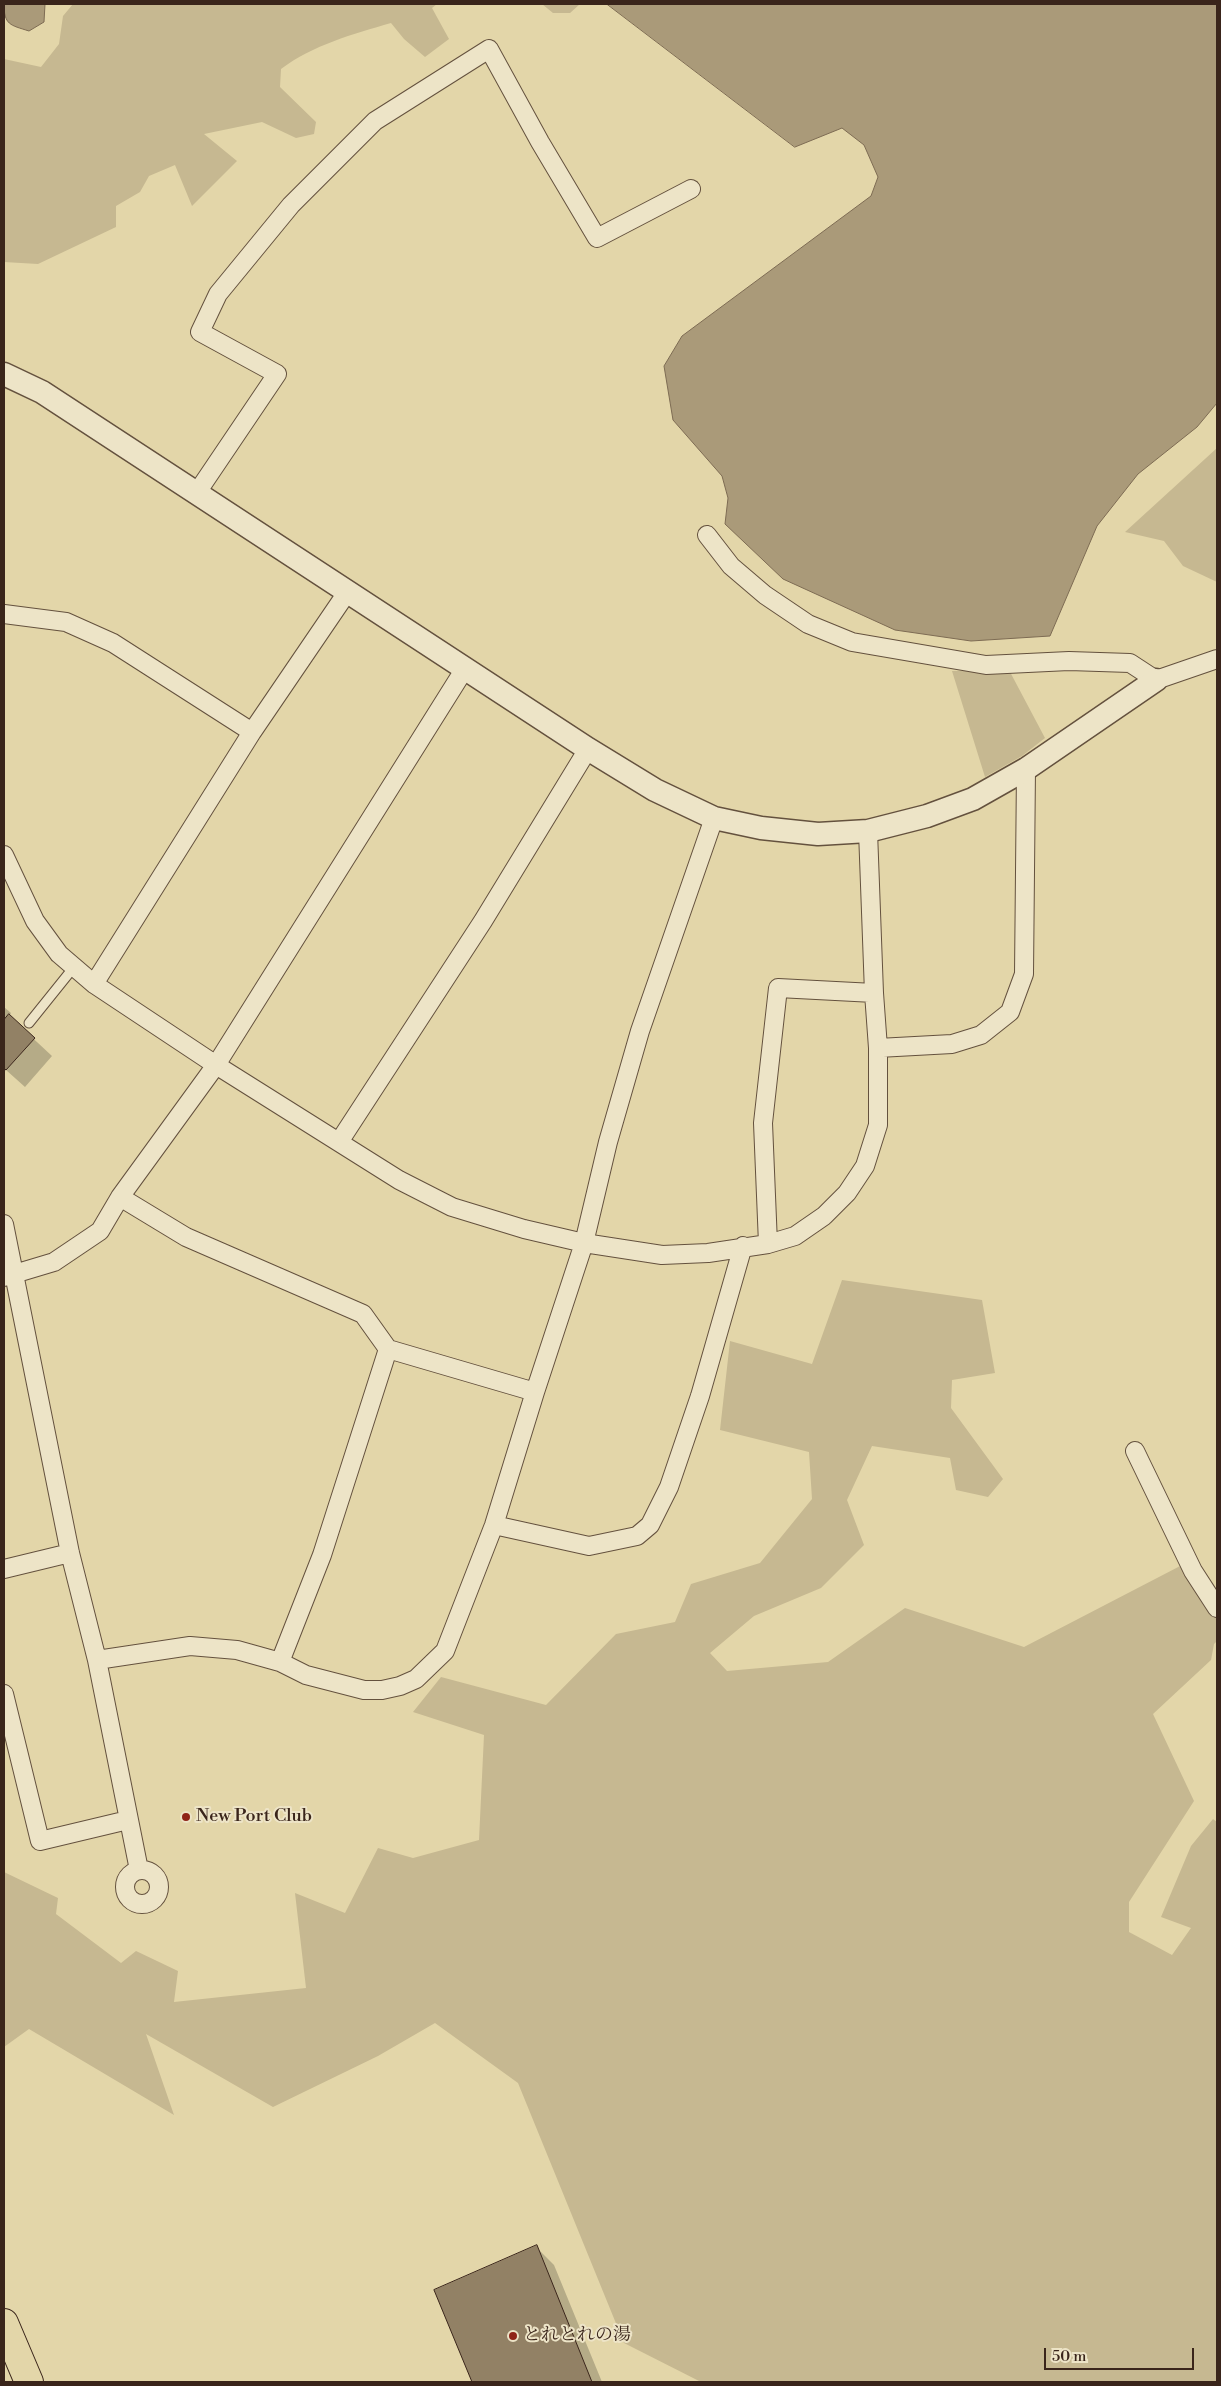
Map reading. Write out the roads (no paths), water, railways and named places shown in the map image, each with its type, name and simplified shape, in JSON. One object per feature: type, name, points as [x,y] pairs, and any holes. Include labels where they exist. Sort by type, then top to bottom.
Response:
[{"type":"main road","points":[[4,2323],[29,2382]]},
{"type":"street","points":[[196,494],[277,374],[200,332],[218,294],[290,205],[375,121],[489,49],[540,142],[597,238],[691,189]]},
{"type":"street","points":[[5,377],[42,392],[196,494],[348,591],[464,670],[588,749],[655,790],[714,818],[761,828],[818,834],[868,831],[927,816],[973,799],[1026,769],[1156,680],[1217,659]]},
{"type":"street","points":[[707,535],[731,566],[766,595],[808,624],[852,642],[986,665],[1069,661],[1130,664],[1156,680]]},
{"type":"street","points":[[94,984],[252,732],[348,591]]},
{"type":"street","points":[[4,614],[66,622],[113,643],[252,732]]},
{"type":"street","points":[[10,1276],[54,1262],[100,1231],[120,1196],[216,1065],[464,670]]},
{"type":"street","points":[[339,1142],[483,920],[588,749]]},
{"type":"street","points":[[878,1048],[952,1044],[981,1035],[1010,1012],[1024,974],[1026,769]]},
{"type":"street","points":[[97,1660],[190,1646],[237,1650],[280,1662],[306,1675],[364,1690],[382,1690],[400,1686],[416,1679],[445,1651],[494,1525],[534,1392],[584,1243],[608,1142],[640,1031],[714,818]]},
{"type":"street","points":[[4,855],[34,921],[59,954],[94,984],[216,1065],[400,1180],[452,1207],[524,1229],[584,1243],[662,1255],[708,1253],[743,1246],[768,1244],[795,1236],[824,1216],[847,1193],[865,1166],[878,1125],[878,1048],[868,831]]},
{"type":"street","points":[[768,1244],[763,1123],[778,988],[874,993]]},
{"type":"street","points":[[120,1196],[186,1237],[363,1314],[388,1349],[534,1392]]},
{"type":"street","points":[[4,1224],[10,1276],[70,1553],[97,1660],[139,1870]]},
{"type":"street","points":[[494,1525],[590,1546],[637,1536],[650,1525],[669,1487],[694,1414],[743,1246]]},
{"type":"street","points":[[280,1662],[322,1555],[388,1349]]},
{"type":"street","points":[[1135,1451],[1193,1571],[1217,1608]]},
{"type":"street","points":[[4,1568],[70,1553]]},
{"type":"street","points":[[4,1694],[40,1841],[128,1820]]},
{"type":"lane","points":[[29,1022],[74,967]]},
{"type":"place","name":"New Port Club","points":[[186,1817]]},
{"type":"place","name":"とれとれの湯","points":[[513,2336]]}]
